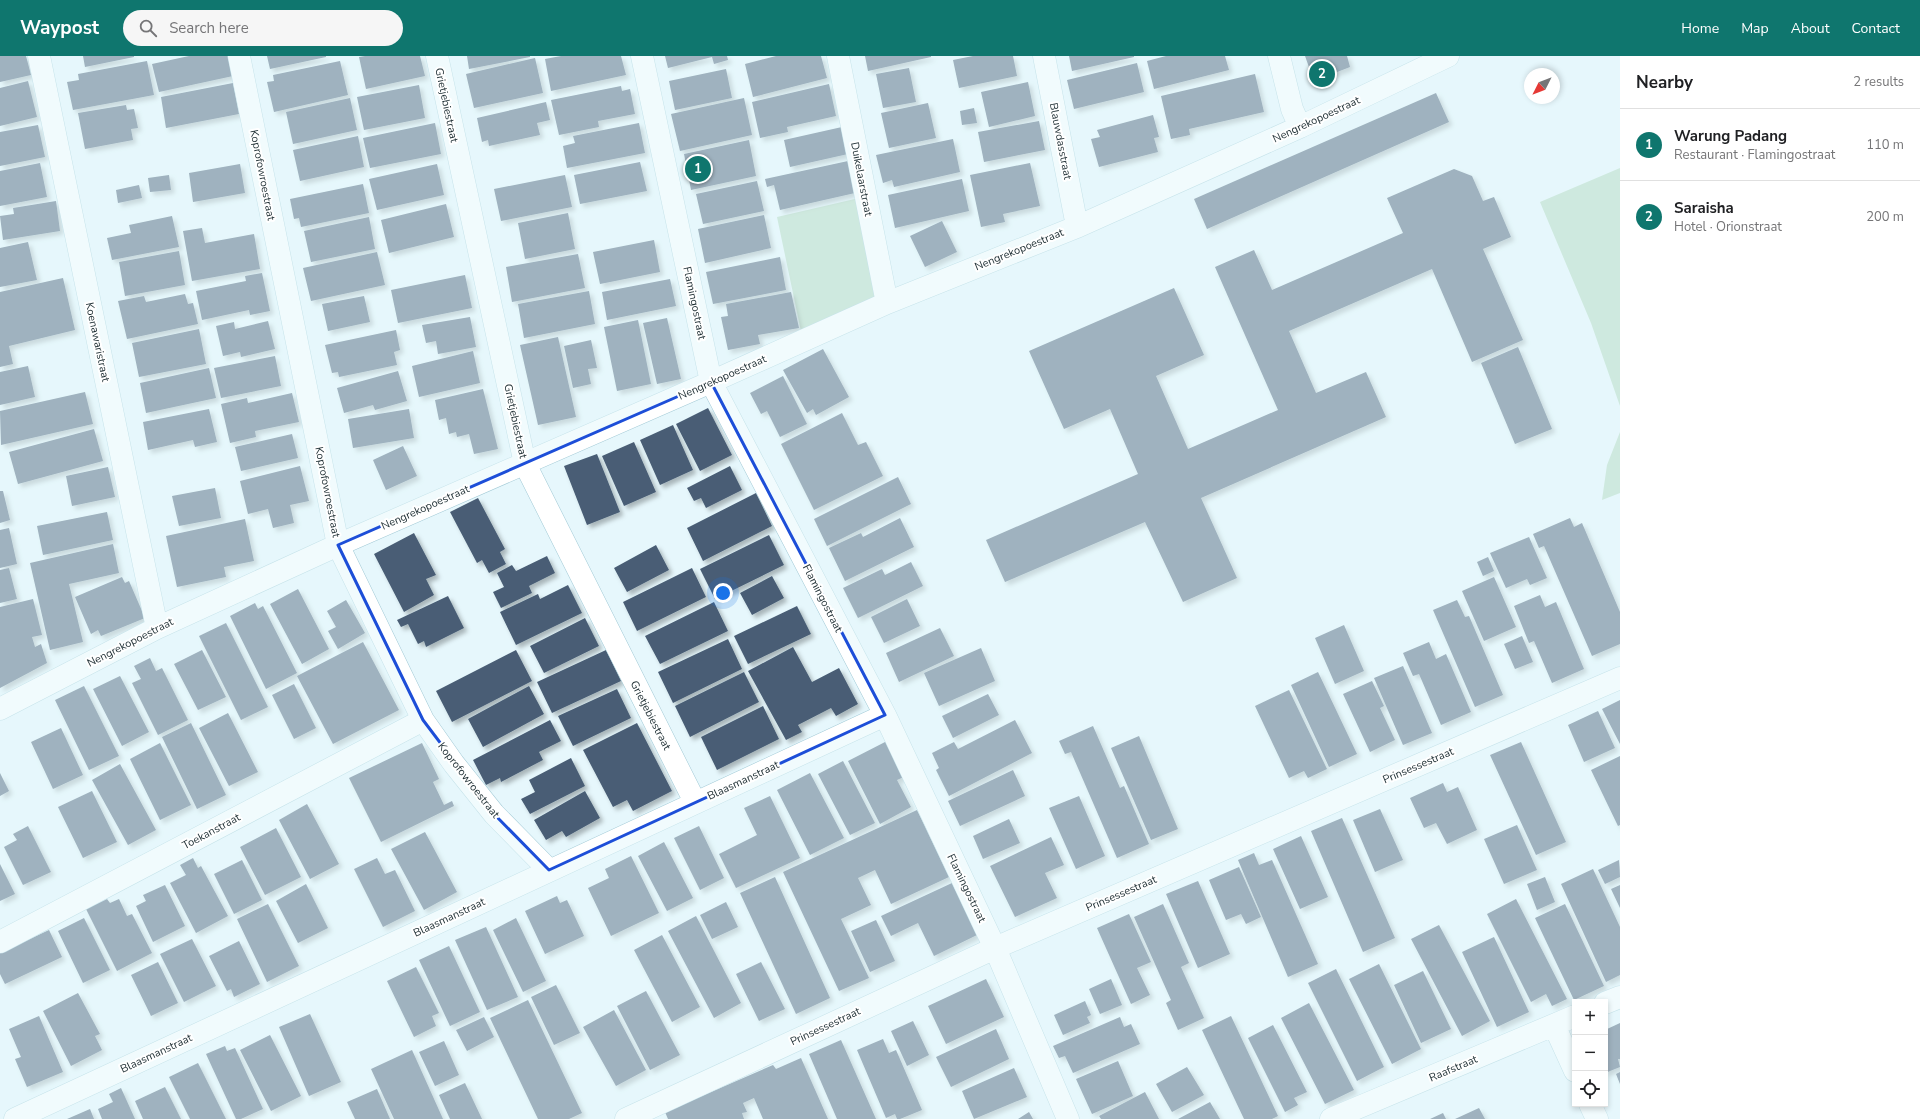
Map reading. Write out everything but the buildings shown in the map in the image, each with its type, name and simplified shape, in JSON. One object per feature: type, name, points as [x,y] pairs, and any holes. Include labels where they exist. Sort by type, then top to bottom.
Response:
[{"type":"street","name":"Koenawaristraat","points":[[39,56],[157,628]]},
{"type":"street","name":"Koprofowroestraat","points":[[239,56],[338,545],[423,720],[454,764],[494,814],[549,870]]},
{"type":"street","name":"Grietjebiestraat","points":[[436,56],[525,464],[695,802]]},
{"type":"street","name":"Flamingostraat","points":[[642,56],[712,382],[885,715],[995,948],[1068,1119]]},
{"type":"street","name":"Duikelaarstraat","points":[[838,56],[887,303]]},
{"type":"street","name":"Blauwdasstraat","points":[[1044,56],[1075,216],[1079,226]]},
{"type":"street","points":[[1279,56],[1292,109],[1300,127]]},
{"type":"street","name":"Nengrekopoestraat","points":[[0,709],[157,628],[338,545],[712,382],[887,303],[1079,226],[1300,127],[1448,56]]},
{"type":"street","name":"Prinsessestraat","points":[[626,1119],[995,948],[1620,678]]},
{"type":"street","name":"Blaasmanstraat","points":[[15,1119],[885,715]]},
{"type":"street","name":"Toekanstraat","points":[[0,942],[423,720]]},
{"type":"street","points":[[1608,1002],[1620,997]]},
{"type":"street","name":"Raafstraat","points":[[1331,1119],[1572,1017]]},
{"type":"street","points":[[1554,1025],[1572,1064]]},
{"type":"street","points":[[1591,1107],[1597,1119]]},
{"type":"highlighted area","points":[[711,382],[885,715],[549,870],[494,814],[423,720],[338,545]]},
{"type":"green space","points":[[1620,168],[1620,406],[1591,323],[1540,202]]},
{"type":"green space","points":[[859,198],[876,298],[802,336],[777,217]]},
{"type":"green space","points":[[1620,432],[1620,493],[1602,500],[1607,465]]},
{"type":"place","name":"Saraisha","points":[[1322,74]]},
{"type":"place","name":"Warung Padang","points":[[698,169]]}]
